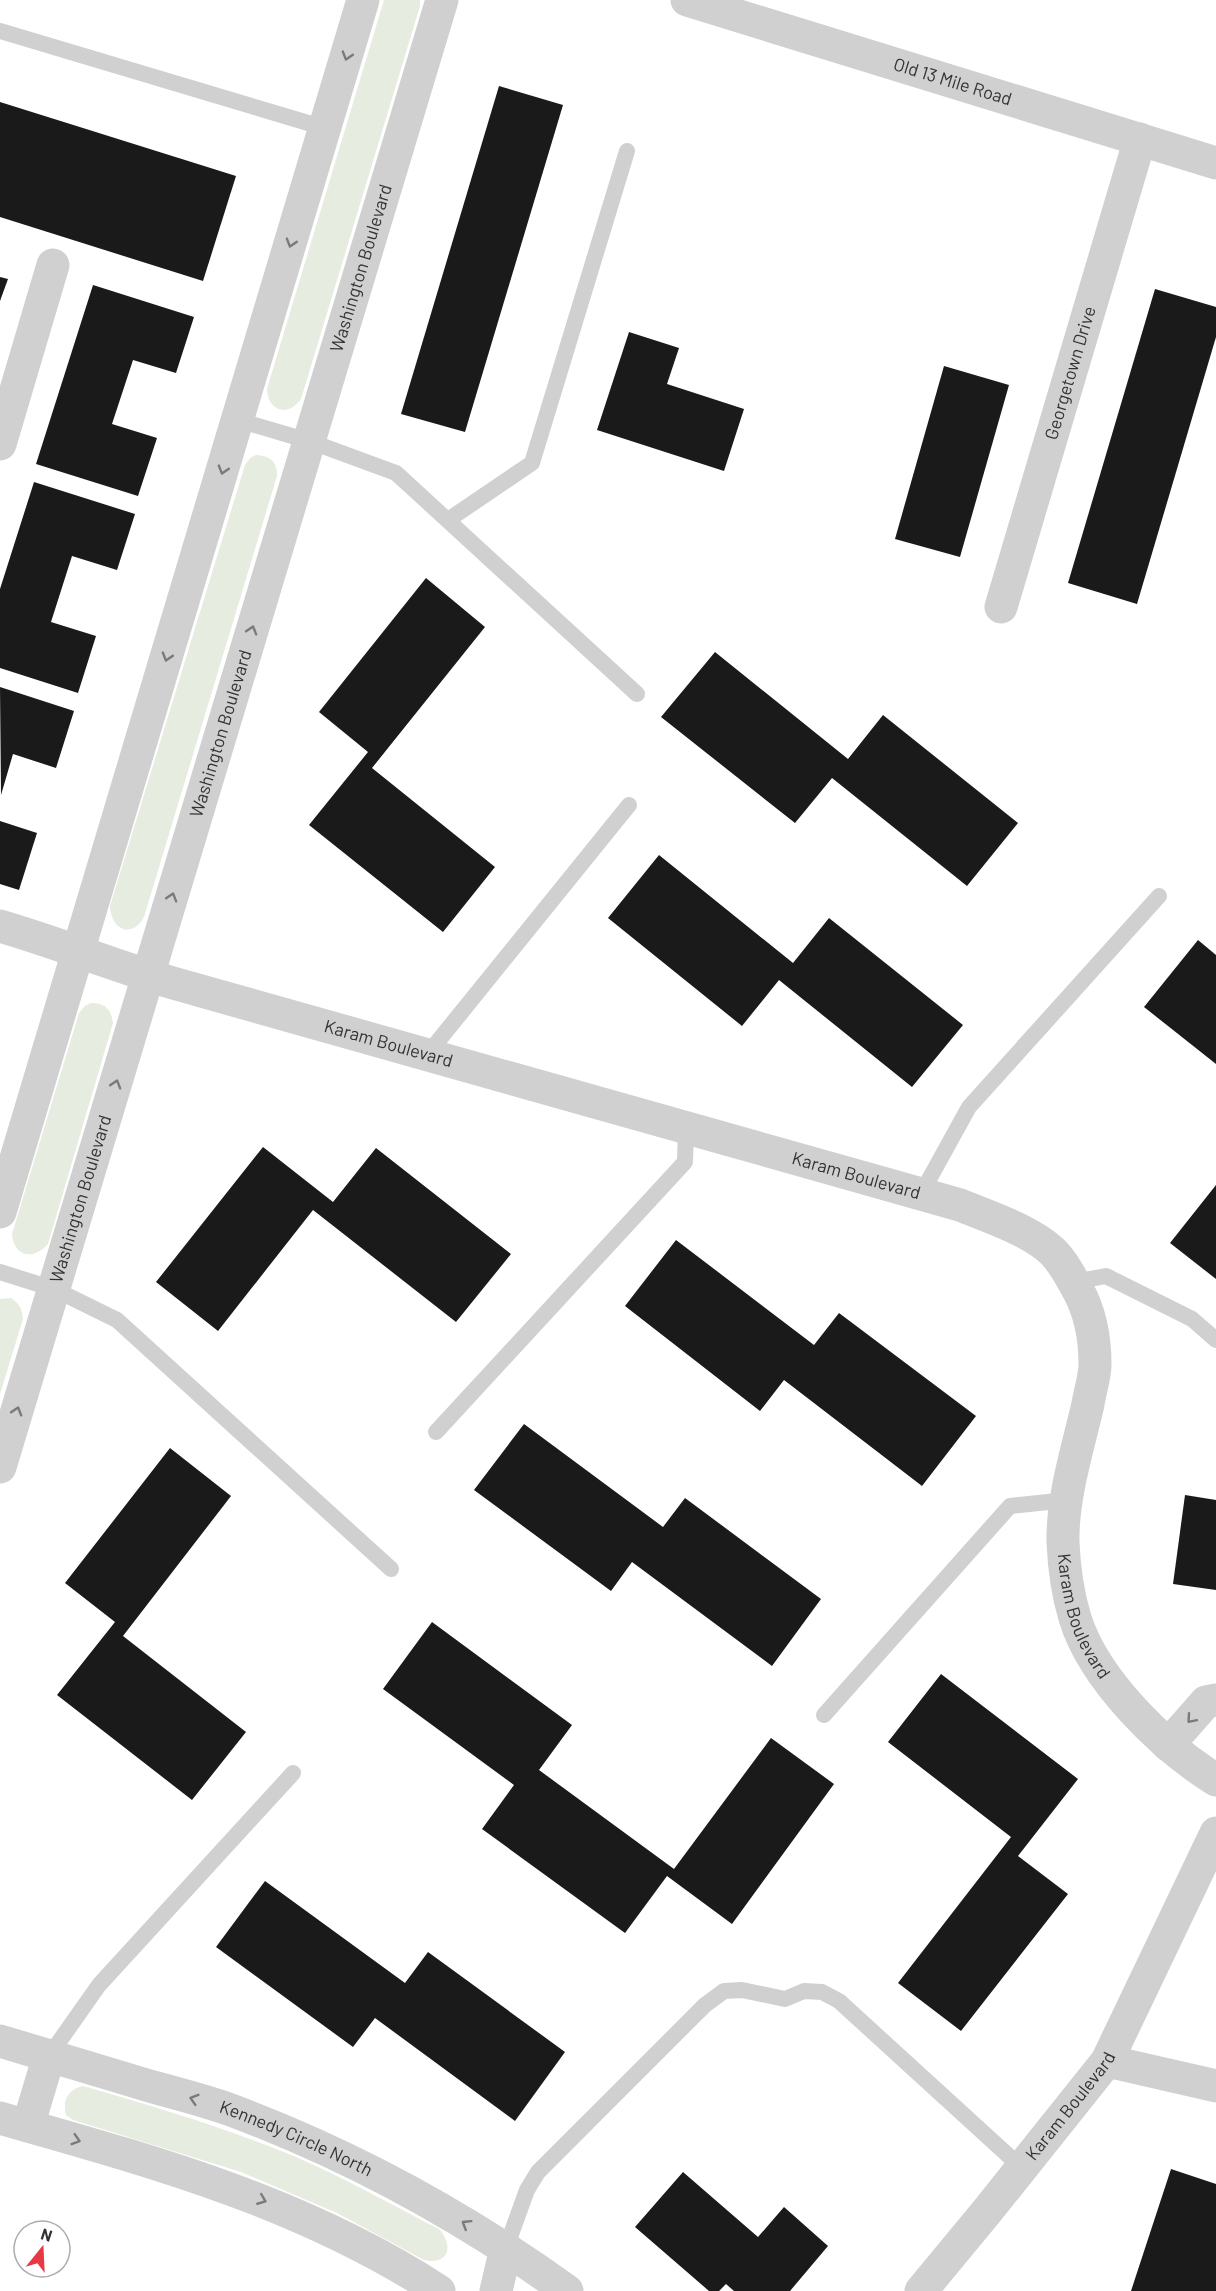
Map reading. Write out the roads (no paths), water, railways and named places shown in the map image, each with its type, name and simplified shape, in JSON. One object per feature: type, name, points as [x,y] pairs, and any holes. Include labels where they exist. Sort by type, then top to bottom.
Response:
[{"type":"street","points":[[0,1212],[363,0]]},
{"type":"street","name":"Washington Boulevard","points":[[0,1467],[442,0]]},
{"type":"street","name":"Old 13 Mile Road","points":[[687,0],[1216,163]]},
{"type":"street","name":"Georgetown Drive","points":[[1001,607],[1140,139]]},
{"type":"street","points":[[0,444],[53,265]]},
{"type":"street","name":"Karam Boulevard","points":[[0,926],[52,941],[78,953],[148,976],[960,1205],[1014,1227],[1053,1252],[1074,1282],[1083,1300],[1094,1335],[1095,1366],[1067,1500],[1063,1541],[1067,1581],[1075,1620],[1092,1656],[1154,1732],[1193,1766],[1216,1780]]},
{"type":"street","points":[[1168,1744],[1206,1702],[1216,1700]]},
{"type":"street","name":"Karam Boulevard","points":[[921,2291],[1107,2061],[1216,1833]]},
{"type":"street","name":"Kennedy Circle North","points":[[0,2042],[229,2109],[283,2131],[392,2182],[453,2216],[506,2248],[567,2291]]},
{"type":"street","points":[[49,2056],[14,2122],[237,2190],[337,2233],[439,2291]]},
{"type":"street","points":[[1107,2061],[1216,2086]]},
{"type":"street","points":[[496,2291],[506,2248]]},
{"type":"lane","points":[[0,31],[325,128]]},
{"type":"lane","points":[[448,520],[532,463],[627,151]]},
{"type":"lane","points":[[238,420],[309,441],[396,473],[637,694]]},
{"type":"lane","points":[[426,1056],[629,805]]},
{"type":"lane","points":[[921,1194],[969,1107],[1159,896]]},
{"type":"lane","points":[[436,1432],[686,1162],[686,1128]]},
{"type":"lane","points":[[0,1272],[54,1289],[117,1320],[391,1569]]},
{"type":"lane","points":[[1074,1282],[1106,1276],[1192,1319],[1216,1340]]},
{"type":"lane","points":[[824,1715],[1010,1506],[1067,1500]]},
{"type":"lane","points":[[49,2056],[99,1985],[293,1773]]},
{"type":"lane","points":[[506,2248],[527,2190],[538,2172],[705,2005],[724,1991],[742,1990],[785,1999],[804,1991],[822,1992],[839,2001],[1021,2168]]}]
